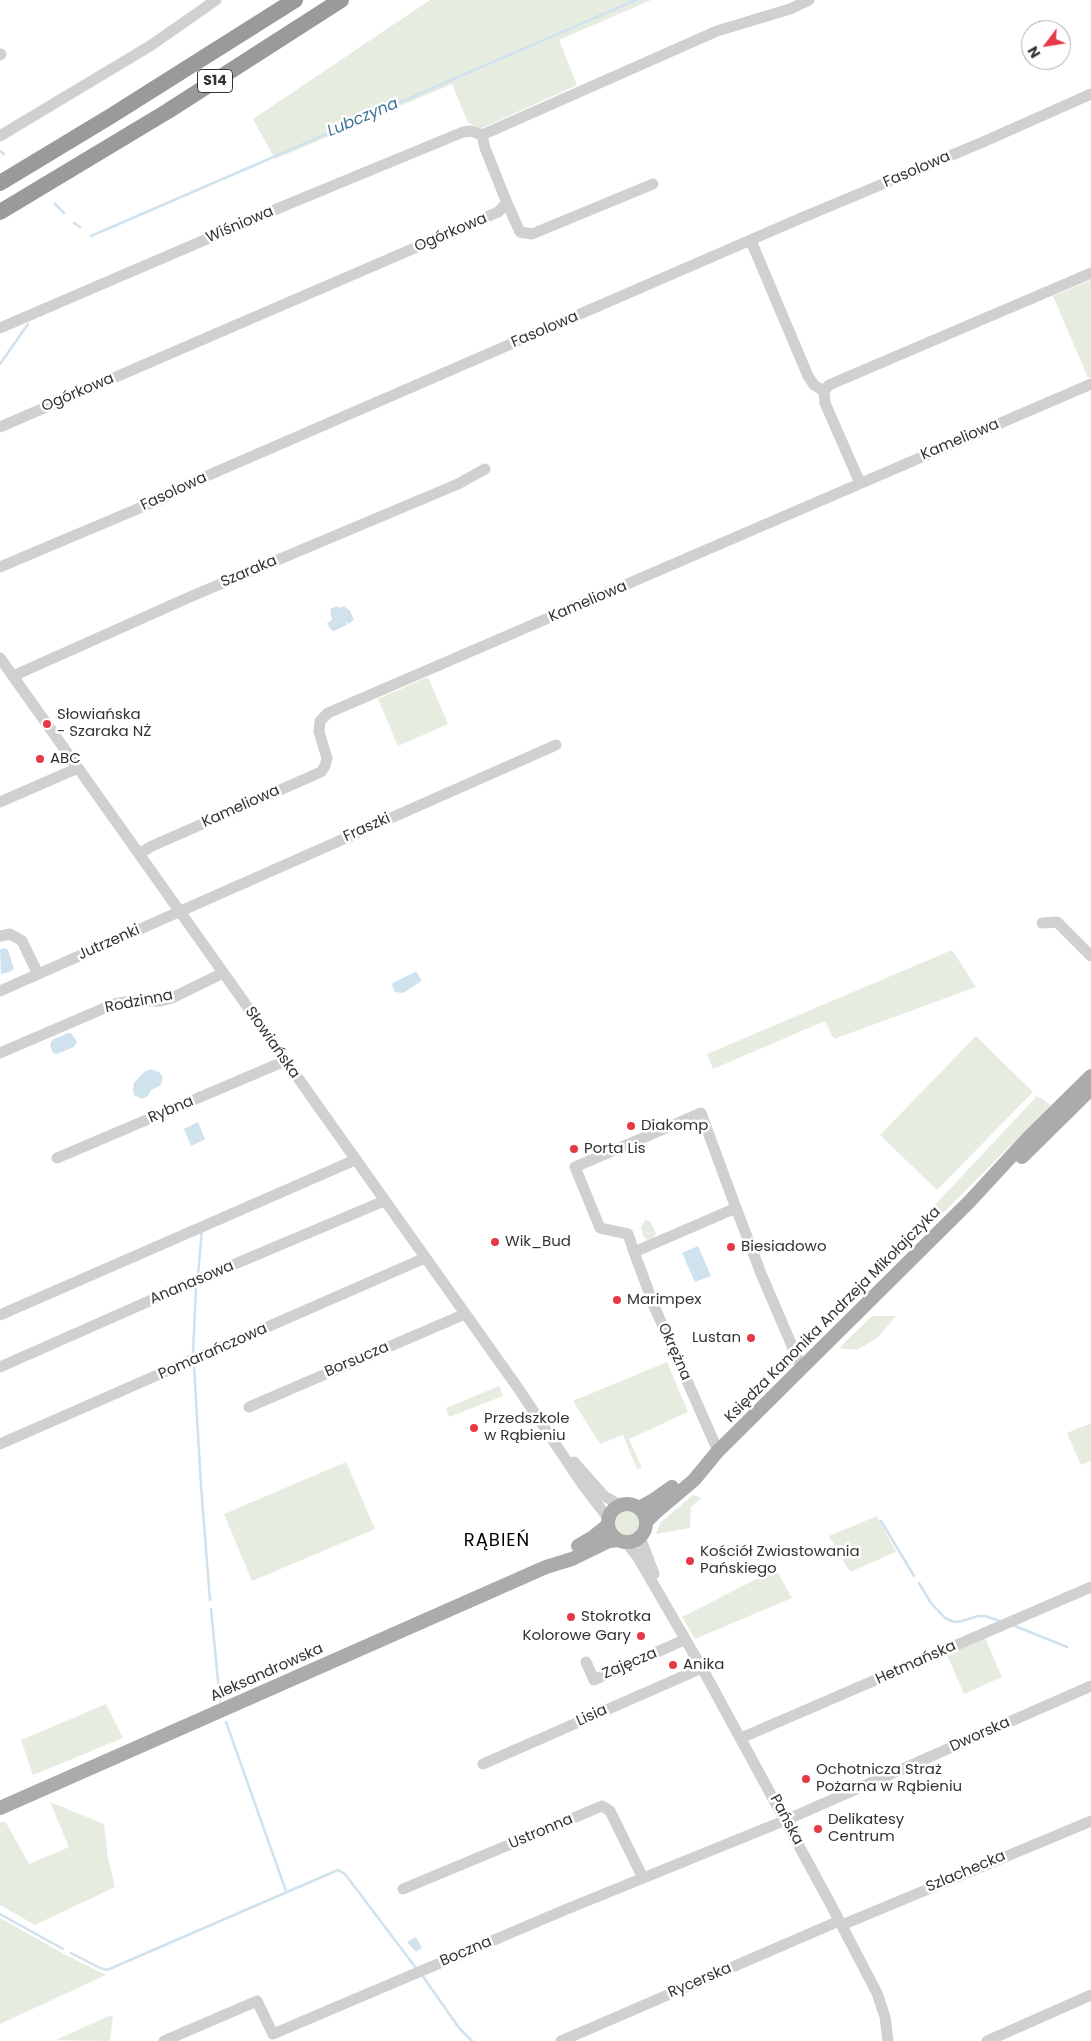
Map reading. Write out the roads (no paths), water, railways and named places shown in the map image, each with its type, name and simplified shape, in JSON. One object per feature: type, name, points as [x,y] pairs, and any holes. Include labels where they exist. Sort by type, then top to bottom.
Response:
[{"type":"highway","name":"S14","points":[[0,183],[111,116],[295,0]]},
{"type":"highway","name":"S14","points":[[0,212],[168,111],[341,0]]},
{"type":"main road","name":"Księdza Kanonika Andrzeja Mikołajczyka","points":[[646,1522],[694,1480],[718,1451],[970,1201],[1024,1155],[1091,1076]]},
{"type":"main road","name":"Księdza Kanonika Andrzeja Mikołajczyka","points":[[1057,1116],[1091,1090]]},
{"type":"main road","name":"Księdza Kanonika Andrzeja Mikołajczyka","points":[[639,1508],[662,1494],[718,1451]]},
{"type":"main road","points":[[628,1503],[639,1508],[644,1514],[646,1528],[634,1541],[622,1541],[610,1532],[608,1521],[611,1512],[620,1505],[628,1503]]},
{"type":"main road","name":"Aleksandrowska","points":[[546,1567],[593,1537],[608,1521]]},
{"type":"main road","name":"Aleksandrowska","points":[[0,1808],[546,1567],[572,1559],[609,1541],[622,1541]]},
{"type":"street","points":[[0,136],[150,46],[216,0]]},
{"type":"street","points":[[653,184],[532,234],[520,232],[485,148],[482,135],[717,31],[790,9],[809,0]]},
{"type":"street","name":"Fasolowa","points":[[0,567],[152,503],[186,485],[1091,94]]},
{"type":"street","name":"Wiśniowa","points":[[0,328],[279,208],[463,132],[471,131],[482,135]]},
{"type":"street","name":"Ogórkowa","points":[[0,427],[498,212],[507,203]]},
{"type":"street","points":[[751,241],[808,376],[814,385],[824,391]]},
{"type":"street","points":[[860,484],[825,403],[824,391],[829,385],[1091,273]]},
{"type":"street","name":"Kameliowa","points":[[138,854],[152,846],[321,772],[327,758],[319,732],[320,721],[328,713],[1091,384]]},
{"type":"street","name":"Szaraka","points":[[13,676],[192,596],[458,484],[485,469]]},
{"type":"street","name":"Słowiańska","points":[[0,658],[465,1314],[608,1521]]},
{"type":"street","name":"Fraszki","points":[[179,912],[556,745]]},
{"type":"street","points":[[0,802],[78,768]]},
{"type":"street","name":"Jutrzenki","points":[[0,991],[179,912]]},
{"type":"street","points":[[1042,923],[1057,922],[1091,956]]},
{"type":"street","points":[[0,936],[10,934],[22,941],[38,974]]},
{"type":"street","name":"Rodzinna","points":[[0,1053],[114,1004],[131,1001],[161,1001],[172,998],[223,973]]},
{"type":"street","name":"Rybna","points":[[57,1158],[285,1061]]},
{"type":"street","name":"Okrężna","points":[[718,1451],[654,1306],[628,1234],[600,1228],[575,1167],[701,1113],[762,1276],[802,1369]]},
{"type":"street","points":[[0,1315],[355,1160]]},
{"type":"street","name":"Ananasowa","points":[[0,1367],[190,1283],[384,1201]]},
{"type":"street","points":[[634,1252],[736,1208]]},
{"type":"street","name":"Pomarańczowa","points":[[0,1444],[425,1258]]},
{"type":"street","name":"Borsucza","points":[[249,1407],[465,1314]]},
{"type":"street","name":"Słowiańska","points":[[545,1428],[604,1496],[620,1505]]},
{"type":"street","name":"Pańska","points":[[640,1536],[666,1606]]},
{"type":"street","name":"Pańska","points":[[622,1541],[666,1606],[786,1820],[879,1999],[885,2017],[888,2041]]},
{"type":"street","name":"Hetmańska","points":[[741,1738],[1091,1587]]},
{"type":"street","name":"Zajęcza","points":[[586,1662],[594,1680],[684,1640]]},
{"type":"street","name":"Lisia","points":[[482,1764],[702,1668]]},
{"type":"street","name":"Dworska","points":[[786,1820],[1091,1686]]},
{"type":"street","name":"Ustronna","points":[[403,1889],[602,1806],[610,1811],[643,1878]]},
{"type":"street","name":"Boczna","points":[[164,2041],[257,2001],[273,2034],[643,1878],[786,1820]]},
{"type":"street","name":"Szlachecka","points":[[840,1923],[1091,1821]]},
{"type":"street","name":"Rycerska","points":[[561,2041],[840,1923]]},
{"type":"street","points":[[987,2041],[1091,1995]]},
{"type":"water","points":[[337,606],[339,608],[343,606],[350,611],[354,620],[348,624],[345,620],[347,625],[334,631],[331,630],[327,623],[332,620],[330,609]]},
{"type":"water","points":[[5,948],[8,950],[14,969],[1,974],[0,949]]},
{"type":"water","points":[[417,972],[421,980],[420,982],[403,993],[395,992],[392,986],[393,983]]},
{"type":"water","points":[[71,1033],[77,1042],[74,1047],[57,1054],[53,1053],[50,1045],[52,1040]]},
{"type":"water","points":[[151,1069],[159,1072],[163,1077],[161,1085],[151,1090],[148,1096],[142,1099],[134,1095],[134,1083],[144,1072]]},
{"type":"water","points":[[198,1122],[205,1139],[191,1146],[184,1129]]},
{"type":"water","points":[[698,1246],[711,1276],[695,1282],[682,1253]]},
{"type":"water","points":[[416,1937],[422,1948],[416,1952],[407,1942]]},
{"type":"waterway","name":"Lubczyna","points":[[91,236],[636,0]]},
{"type":"waterway","name":"Lubczyna","points":[[0,151],[4,154]]},
{"type":"waterway","name":"Lubczyna","points":[[55,204],[64,213]]},
{"type":"waterway","name":"Lubczyna","points":[[74,223],[80,227]]},
{"type":"waterway","name":"Lubczyna","points":[[0,364],[28,324]]},
{"type":"waterway","points":[[198,1275],[202,1230]]},
{"type":"waterway","points":[[193,1352],[196,1289]]},
{"type":"waterway","points":[[194,1366],[210,1600]]},
{"type":"waterway","points":[[881,1521],[914,1576]]},
{"type":"waterway","points":[[919,1583],[931,1603],[945,1618],[954,1622],[985,1616],[1000,1621]]},
{"type":"waterway","points":[[211,1609],[220,1701]]},
{"type":"waterway","points":[[1015,1626],[1067,1647]]},
{"type":"waterway","points":[[226,1722],[286,1891]]},
{"type":"waterway","points":[[71,1953],[107,1970],[338,1870],[345,1874],[416,1968]]},
{"type":"waterway","points":[[0,1914],[63,1949]]},
{"type":"waterway","points":[[422,1975],[459,2028],[472,2041]]},
{"type":"place","name":"Słowiańska - Szaraka NŻ","points":[[47,724]]},
{"type":"place","name":"ABC","points":[[40,759]]},
{"type":"place","name":"Diakomp","points":[[631,1126]]},
{"type":"place","name":"Porta Lis","points":[[574,1149]]},
{"type":"place","name":"Wik_Bud","points":[[495,1242]]},
{"type":"place","name":"Biesiadowo","points":[[731,1247]]},
{"type":"place","name":"Marimpex","points":[[617,1300]]},
{"type":"place","name":"Lustan","points":[[751,1338]]},
{"type":"place","name":"Przedszkole w Rąbieniu","points":[[474,1428]]},
{"type":"place","name":"Kościół Zwiastowania Pańskiego","points":[[690,1561]]},
{"type":"place","name":"Stokrotka","points":[[571,1617]]},
{"type":"place","name":"Kolorowe Gary","points":[[641,1636]]},
{"type":"place","name":"Anika","points":[[673,1665]]},
{"type":"place","name":"Ochotnicza Straż Pożarna w Rąbieniu","points":[[806,1779]]},
{"type":"place","name":"Delikatesy Centrum","points":[[818,1829]]},
{"type":"district","name":"RĄBIEŃ","points":[[497,1541]]}]
